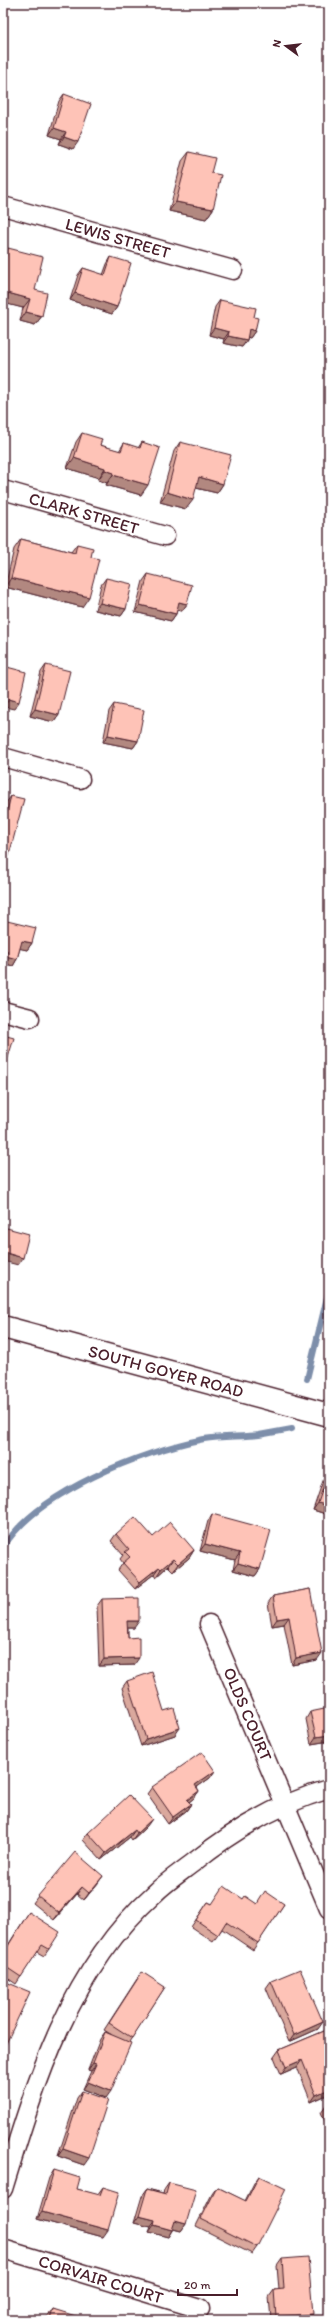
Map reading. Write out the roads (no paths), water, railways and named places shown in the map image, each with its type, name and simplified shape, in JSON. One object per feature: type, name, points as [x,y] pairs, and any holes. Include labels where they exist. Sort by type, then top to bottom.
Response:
[{"type":"street","name":"LEWIS STREET","points":[[3,206],[233,270]]},
{"type":"street","name":"CLARK STREET","points":[[3,490],[164,536]]},
{"type":"street","points":[[3,757],[80,778]]},
{"type":"street","points":[[3,1011],[30,1018]]},
{"type":"street","name":"SOUTH GOYER ROAD","points":[[3,1327],[329,1416]]},
{"type":"street","name":"OLDS COURT","points":[[210,1624],[329,1909]]},
{"type":"street","points":[[3,2189],[24,2120],[60,2025],[100,1956],[125,1924],[153,1894],[215,1845],[285,1804],[329,1790]]},
{"type":"street","name":"CORVAIR COURT","points":[[3,2249],[200,2309]]},
{"type":"waterway","points":[[307,1379],[329,1289]]},
{"type":"waterway","points":[[3,1548],[19,1528],[40,1509],[65,1492],[122,1464],[152,1453],[204,1439],[259,1435],[292,1429]]}]
